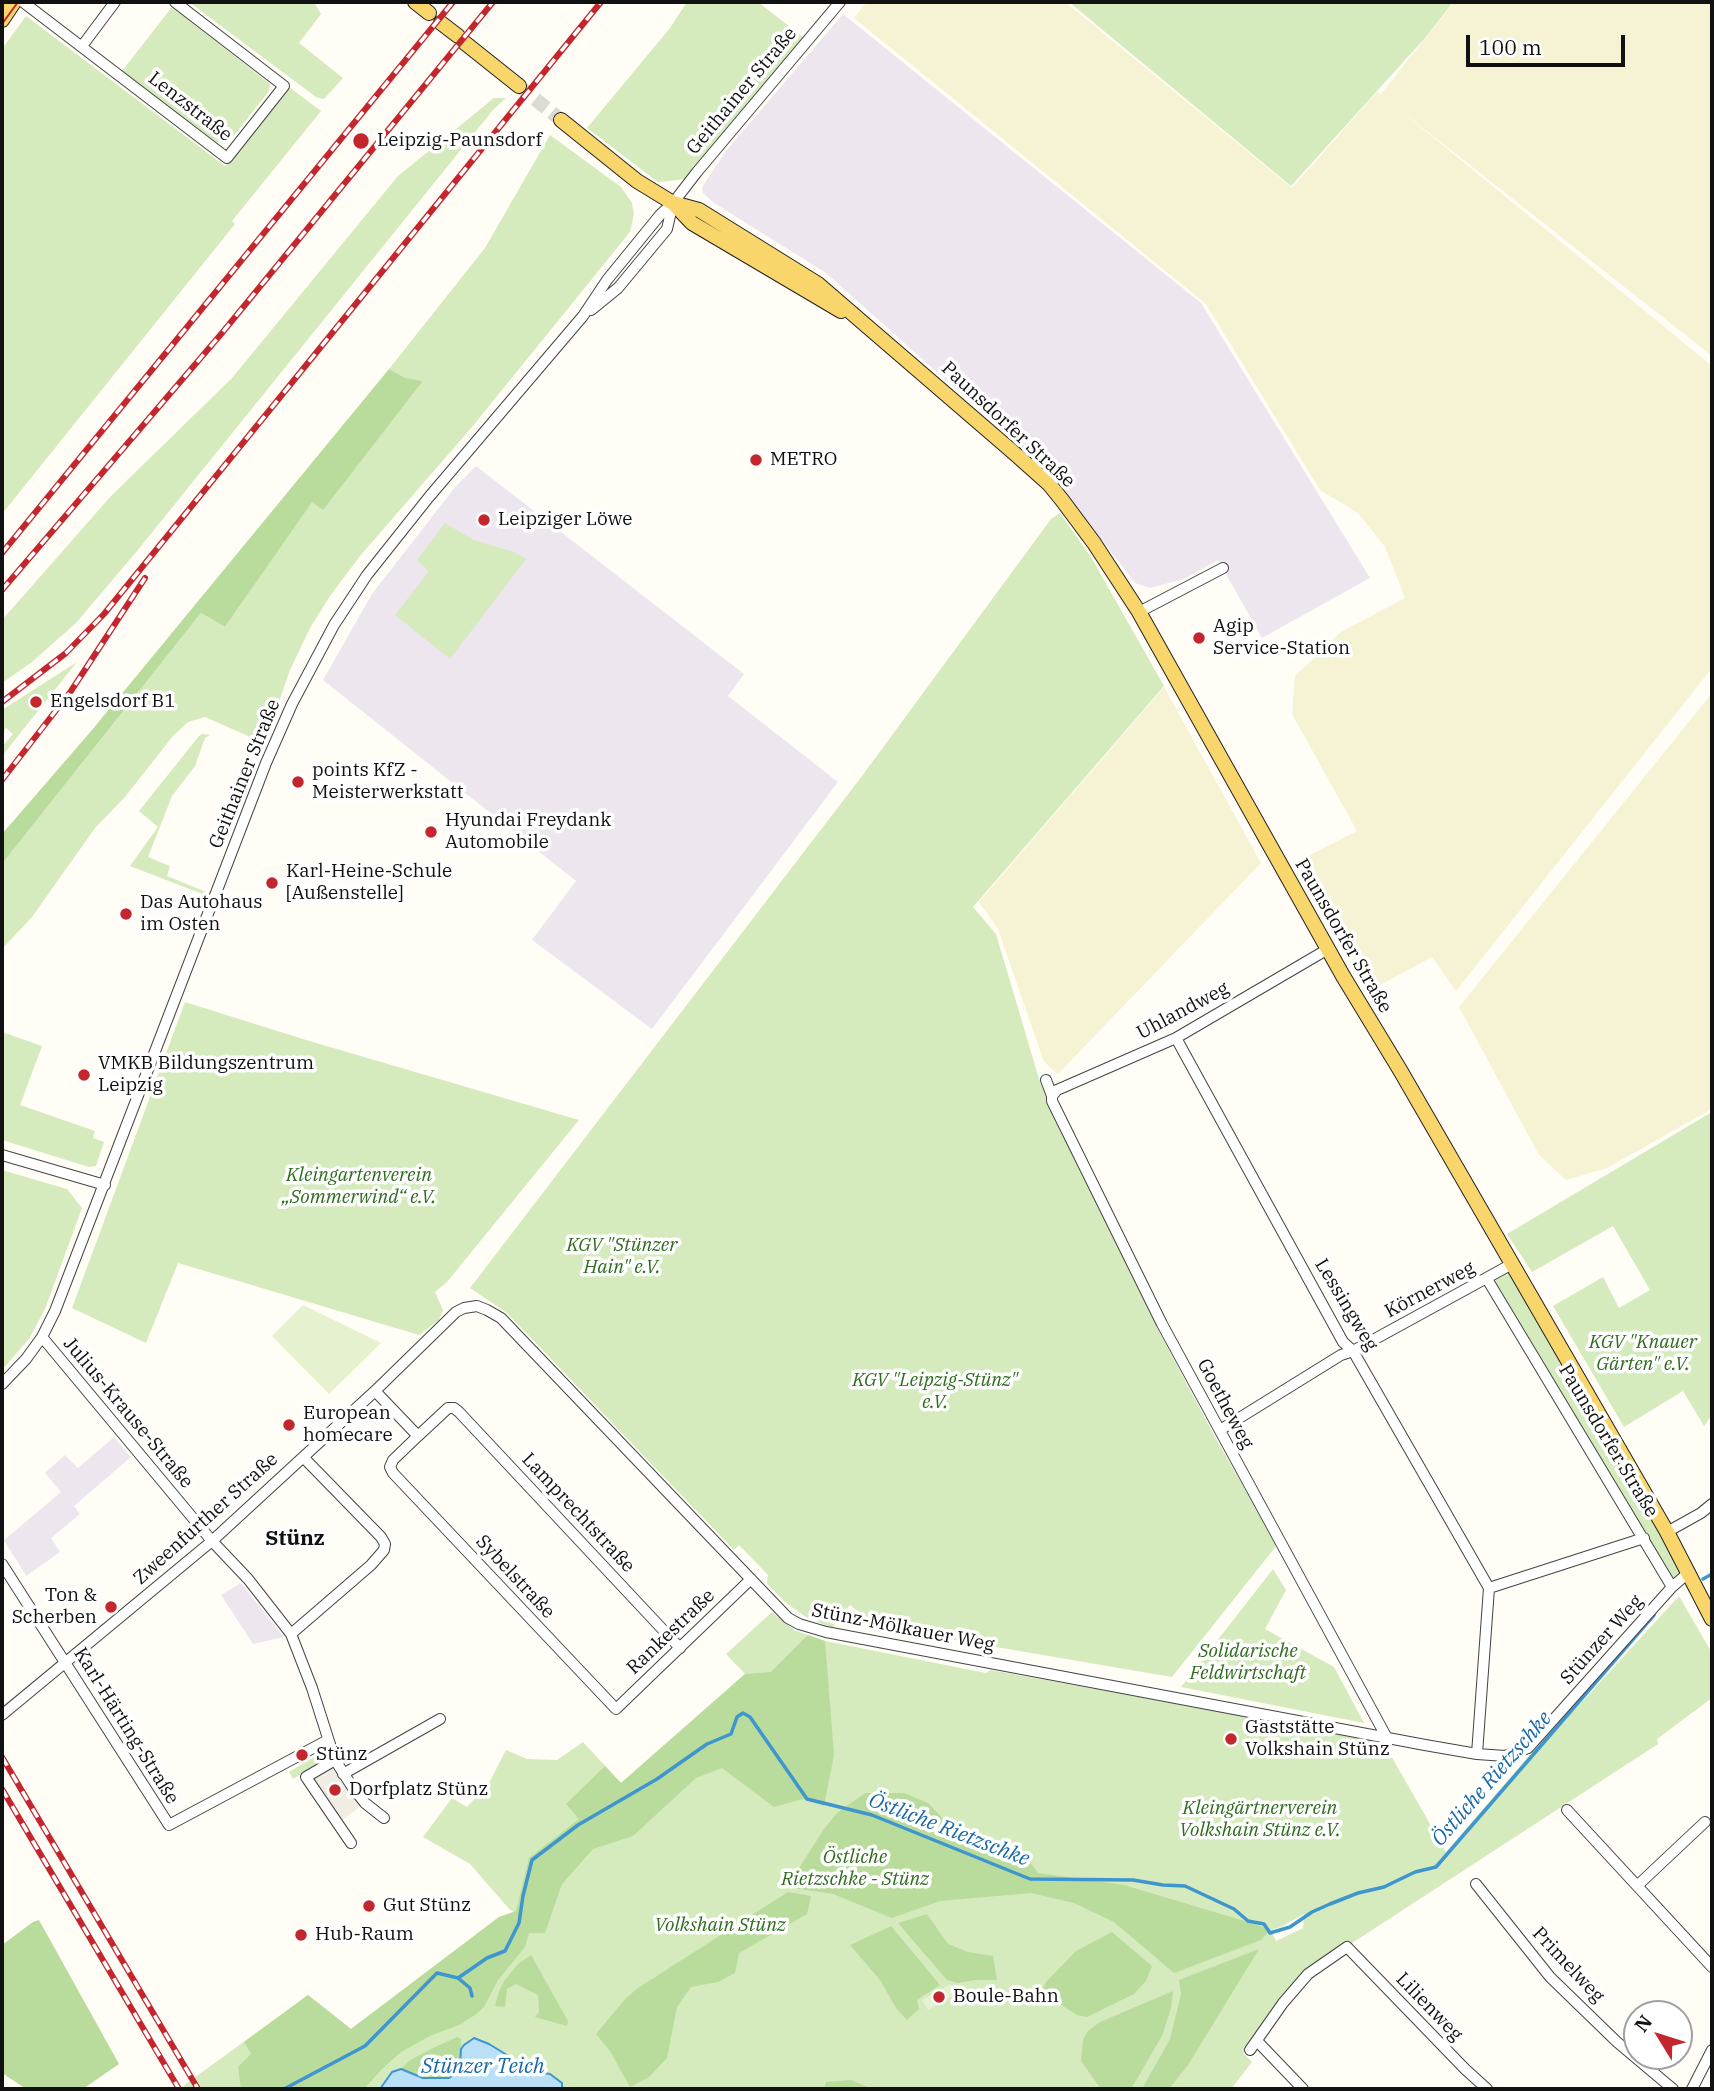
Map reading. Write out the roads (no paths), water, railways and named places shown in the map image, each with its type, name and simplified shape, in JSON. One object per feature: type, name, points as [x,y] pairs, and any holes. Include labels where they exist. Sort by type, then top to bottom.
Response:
[{"type":"main road","points":[[2,20],[14,2]]},
{"type":"main road","points":[[415,2],[429,13]]},
{"type":"main road","points":[[441,23],[519,86]]},
{"type":"main road","name":"Paunsdorfer Straße","points":[[561,120],[637,181],[673,204],[692,223],[870,328],[1049,484],[1094,543],[1139,612],[1328,949],[1667,1532],[1712,1619]]},
{"type":"street","name":"Lenzstraße","points":[[23,2],[227,158],[284,86],[175,2]]},
{"type":"street","points":[[82,46],[115,2]]},
{"type":"street","name":"Geithainer Straße","points":[[2,1384],[42,1337],[55,1311],[266,763],[321,646],[388,547],[583,316],[618,288],[667,229],[673,204],[697,172],[840,2]]},
{"type":"street","points":[[1139,612],[1223,568]]},
{"type":"street","name":"Uhlandweg","points":[[1052,1096],[1057,1090],[1176,1038],[1328,949]]},
{"type":"street","name":"Lessingweg","points":[[1176,1038],[1343,1342],[1353,1351],[1489,1588]]},
{"type":"street","name":"Goetheweg","points":[[1046,1080],[1052,1101],[1128,1257],[1387,1738]]},
{"type":"street","points":[[2,1155],[105,1185]]},
{"type":"street","name":"Körnerweg","points":[[1220,1430],[1341,1355],[1353,1351],[1512,1264]]},
{"type":"street","name":"Paunsdorfer Straße","points":[[1487,1279],[1672,1587]]},
{"type":"street","name":"Stünz-Mölkauer Weg","points":[[456,1312],[477,1306],[501,1318],[788,1618],[799,1625],[1387,1738]]},
{"type":"street","name":"Zweenfurther Straße","points":[[2,1715],[212,1541],[375,1391],[456,1312]]},
{"type":"street","name":"Julius-Krause-Straße","points":[[42,1337],[291,1634],[335,1760],[365,1803],[384,1818]]},
{"type":"street","points":[[375,1391],[418,1436]]},
{"type":"street","name":"Lamprechtstraße","points":[[418,1436],[448,1408],[459,1412],[680,1648]]},
{"type":"street","name":"Sybelstraße","points":[[418,1436],[393,1460],[390,1467],[393,1473],[616,1709]]},
{"type":"street","points":[[291,1634],[371,1565],[384,1550],[385,1544],[303,1457]]},
{"type":"street","points":[[1667,1532],[1712,1504]]},
{"type":"street","points":[[1477,1754],[1489,1588],[1644,1538]]},
{"type":"street","name":"Karl-Härting-Straße","points":[[2,1564],[169,1825],[328,1740]]},
{"type":"street","name":"Stünzer Weg","points":[[1387,1738],[1477,1754],[1505,1756],[1528,1748],[1672,1587],[1687,1574]]},
{"type":"street","name":"Rankestraße","points":[[616,1709],[751,1579]]},
{"type":"street","points":[[343,1774],[440,1719]]},
{"type":"street","points":[[335,1760],[306,1777],[351,1843]]},
{"type":"street","points":[[1567,1811],[1712,1967]]},
{"type":"street","points":[[1638,1885],[1705,1822]]},
{"type":"street","name":"Primelweg","points":[[1476,1884],[1550,1977],[1617,2042],[1673,2089]]},
{"type":"street","name":"Lilienweg","points":[[1303,2089],[1253,2046],[1283,2003],[1308,1974],[1348,1947],[1487,2089]]},
{"type":"street","points":[[1692,2089],[1712,2050]]},
{"type":"street","points":[[1701,2072],[1712,2079]]},
{"type":"water","name":"Stünzer Teich","points":[[474,2038],[533,2071],[550,2074],[562,2083],[562,2089],[380,2089],[392,2072],[401,2069],[423,2078],[449,2078],[457,2073],[460,2067],[461,2049]]},
{"type":"waterway","name":"Östliche Rietzschke","points":[[1703,1579],[1712,1574]]},
{"type":"waterway","name":"Östliche Rietzschke","points":[[284,2089],[365,2046],[437,1973],[458,1978],[487,1958],[505,1951],[519,1923],[532,1860],[578,1825],[657,1779],[707,1744],[731,1734],[737,1717],[743,1713],[750,1717],[807,1799],[872,1815],[1030,1879],[1133,1880],[1185,1886],[1234,1909],[1248,1921],[1264,1924],[1270,1933],[1290,1927],[1330,1904],[1384,1887],[1415,1872],[1436,1867],[1654,1615]]},
{"type":"waterway","points":[[458,1978],[470,1988],[472,1996]]},
{"type":"tunnel","points":[[519,86],[561,120]]},
{"type":"tram line","points":[[2,24],[18,2]]},
{"type":"railway","points":[[2,553],[453,2]]},
{"type":"railway","points":[[2,590],[222,333],[493,2]]},
{"type":"railway","points":[[2,702],[66,653],[104,614],[601,2]]},
{"type":"railway","points":[[2,780],[71,691],[145,578]]},
{"type":"railway","points":[[2,1757],[198,2089]]},
{"type":"railway","points":[[2,1789],[179,2089]]},
{"type":"place","name":"Leipzig-Paunsdorf","points":[[361,141]]},
{"type":"place","name":"METRO","points":[[756,460]]},
{"type":"place","name":"Leipziger Löwe","points":[[484,520]]},
{"type":"place","name":"Agip Service-Station","points":[[1199,638]]},
{"type":"place","name":"Engelsdorf B1","points":[[36,702]]},
{"type":"place","name":"points KfZ - Meisterwerkstatt","points":[[298,782]]},
{"type":"place","name":"Hyundai Freydank Automobile","points":[[431,832]]},
{"type":"place","name":"Karl-Heine-Schule [Außenstelle]","points":[[272,883]]},
{"type":"place","name":"Das Autohaus im Osten","points":[[126,914]]},
{"type":"place","name":"VMKB Bildungszentrum Leipzig","points":[[84,1075]]},
{"type":"place","name":"European homecare","points":[[289,1425]]},
{"type":"place","name":"Ton & Scherben","points":[[111,1607]]},
{"type":"place","name":"Gaststätte Volkshain Stünz","points":[[1231,1739]]},
{"type":"place","name":"Stünz","points":[[302,1755]]},
{"type":"place","name":"Dorfplatz Stünz","points":[[335,1790]]},
{"type":"place","name":"Gut Stünz","points":[[369,1906]]},
{"type":"place","name":"Hub-Raum","points":[[301,1935]]},
{"type":"place","name":"Boule-Bahn","points":[[939,1997]]},
{"type":"district","name":"Stünz","points":[[295,1539]]},
{"type":"park label","name":"Kleingartenverein „Sommerwind“ e.V.","points":[[359,1187]]},
{"type":"park label","name":"KGV \"Stünzer Hain\" e.V.","points":[[622,1257]]},
{"type":"park label","name":"KGV \"Knauer Gärten\" e.V.","points":[[1643,1354]]},
{"type":"park label","name":"KGV \"Leipzig-Stünz\" e.V.","points":[[935,1392]]},
{"type":"park label","name":"Solidarische Feldwirtschaft","points":[[1248,1663]]},
{"type":"park label","name":"Kleingärtnerverein Volkshain Stünz e.V.","points":[[1260,1820]]},
{"type":"park label","name":"Östliche Rietzschke - Stünz","points":[[855,1869]]},
{"type":"park label","name":"Volkshain Stünz","points":[[720,1926]]}]
